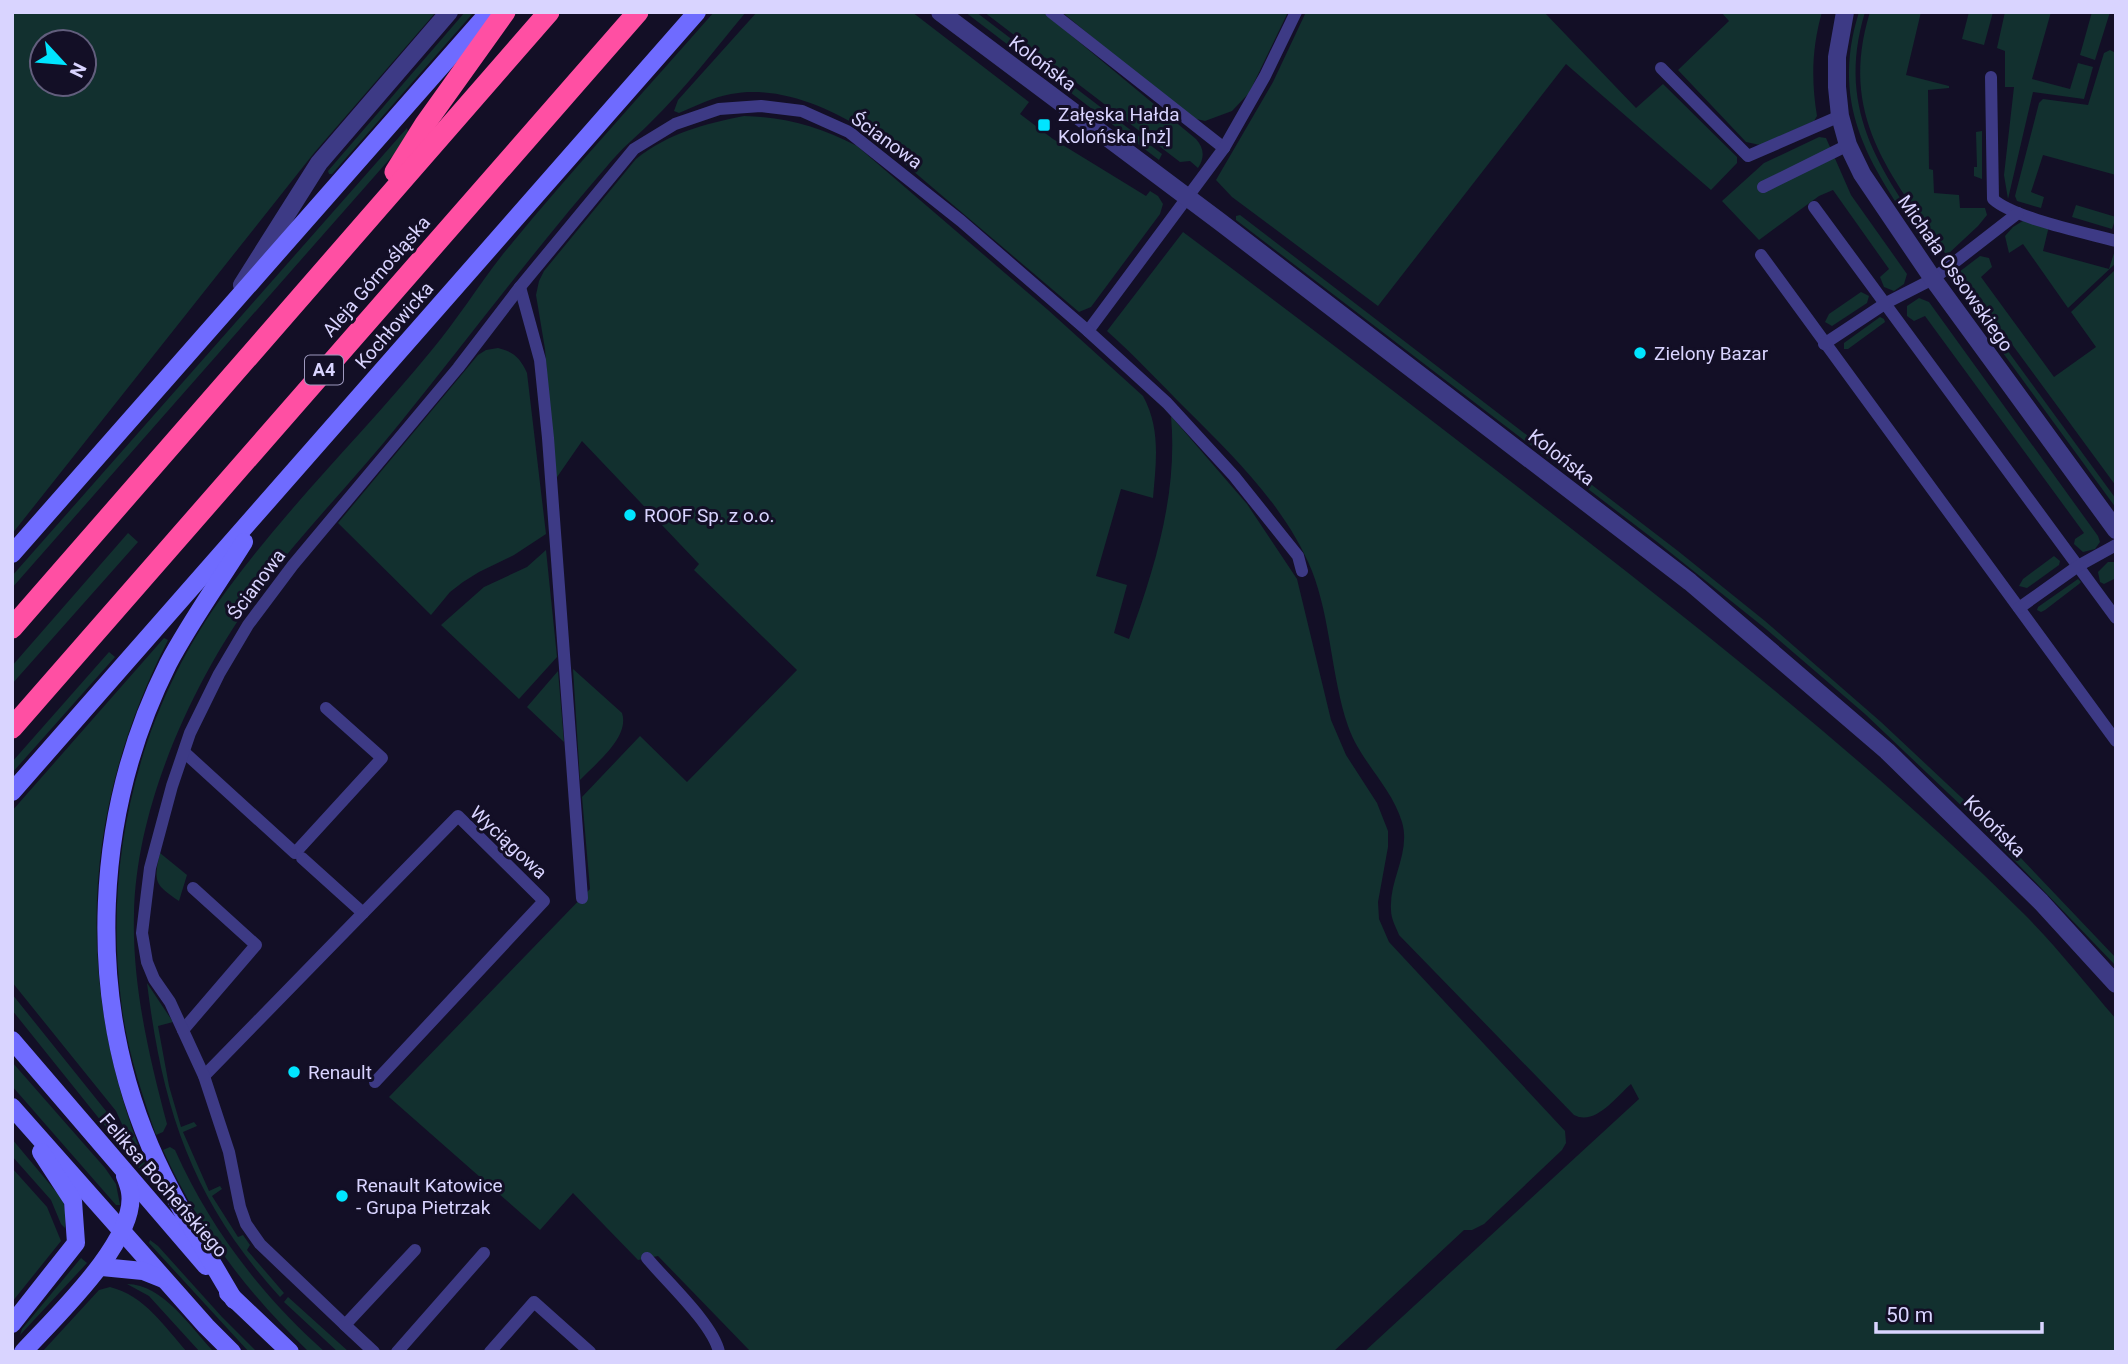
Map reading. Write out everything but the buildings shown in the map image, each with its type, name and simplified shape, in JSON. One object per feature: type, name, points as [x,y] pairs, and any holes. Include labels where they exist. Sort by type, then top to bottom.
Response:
[{"type":"highway","points":[[358,229],[425,124],[505,12]]},
{"type":"highway","points":[[12,628],[549,12]]},
{"type":"highway","name":"Aleja Górnośląska","points":[[12,729],[638,12]]},
{"type":"main road","points":[[12,554],[489,12]]},
{"type":"main road","name":"Kochłowicka","points":[[12,792],[697,12]]},
{"type":"main road","points":[[234,1300],[172,1192],[150,1146],[129,1088],[111,1003],[106,907],[123,782],[143,719],[169,662],[271,497]]},
{"type":"main road","name":"Feliksa Bocheńskiego","points":[[12,1040],[234,1300],[290,1352]]},
{"type":"main road","points":[[12,1107],[232,1352]]},
{"type":"main road","points":[[12,1107],[73,1201],[76,1223],[76,1243],[12,1324]]},
{"type":"main road","points":[[23,1352],[102,1267],[129,1210],[131,1193],[124,1173]]},
{"type":"main road","points":[[102,1267],[143,1271],[165,1280]]},
{"type":"street","points":[[230,304],[319,163],[449,12]]},
{"type":"street","name":"Kolońska","points":[[940,12],[1690,582],[1887,751],[2041,902],[2116,984]]},
{"type":"street","name":"Michała Ossowskiego","points":[[1845,12],[1837,57],[1840,116],[1848,145],[1863,174],[1933,279],[2116,530]]},
{"type":"lane","points":[[1051,12],[1224,148]]},
{"type":"lane","points":[[1088,331],[1224,148],[1265,76],[1296,12]]},
{"type":"lane","points":[[1661,68],[1748,156],[1840,116]]},
{"type":"lane","points":[[1991,76],[1993,200],[2002,208],[2116,241]]},
{"type":"lane","name":"Ścianowa","points":[[183,1030],[147,962],[142,933],[150,868],[172,786],[201,708],[248,625],[293,565],[458,368],[520,287],[634,149],[676,124],[719,110],[761,106],[802,111],[849,132],[950,212],[1167,403],[1234,476],[1298,556],[1303,571]]},
{"type":"lane","points":[[1763,187],[1848,145]]},
{"type":"lane","points":[[1814,207],[2116,618]]},
{"type":"lane","points":[[1824,344],[1886,303],[1933,279],[2018,213]]},
{"type":"lane","points":[[1761,255],[2116,741]]},
{"type":"lane","points":[[520,287],[540,360],[548,438],[582,898]]},
{"type":"lane","points":[[2019,608],[2078,566],[2116,545]]},
{"type":"lane","points":[[184,752],[295,853],[382,758],[326,708]]},
{"type":"lane","name":"Wyciągowa","points":[[363,914],[458,816],[544,901],[375,1082]]},
{"type":"lane","points":[[204,1076],[363,914],[302,858]]},
{"type":"lane","points":[[193,888],[256,945],[183,1030],[204,1076],[229,1152],[246,1224],[260,1244],[374,1352]]},
{"type":"lane","points":[[345,1325],[415,1250]]},
{"type":"lane","points":[[397,1352],[484,1252]]},
{"type":"lane","points":[[646,1258],[697,1315],[710,1332],[719,1352]]},
{"type":"lane","points":[[490,1352],[534,1302],[590,1352]]},
{"type":"green space","points":[[12,12],[436,12],[314,153],[12,534]]},
{"type":"green space","points":[[465,12],[474,12],[332,174],[329,174],[328,171]]},
{"type":"green space","points":[[714,12],[746,12],[675,97],[581,196],[383,443],[279,564],[238,620],[193,699],[158,784],[137,871],[134,941],[139,994],[148,1046],[167,1124],[163,1132],[156,1135],[135,1069],[123,1017],[117,946],[118,891],[124,837],[135,785],[150,733],[171,683],[197,635],[251,559],[301,498],[431,351],[528,223]]},
{"type":"green space","points":[[757,12],[912,12],[1029,102],[1020,114],[1053,139],[1146,196],[1150,191],[1158,196],[1163,204],[1160,214],[1091,307],[1079,312],[866,131],[836,114],[784,95],[748,92],[718,97],[679,113],[674,111],[678,100]]},
{"type":"green space","points":[[965,12],[976,12],[1162,154],[1159,160]]},
{"type":"green space","points":[[984,12],[1043,12],[1196,139],[1203,153],[1198,168],[1190,161],[1180,162]]},
{"type":"green space","points":[[1062,12],[1288,12],[1249,93],[1232,111],[1205,121],[1188,117]]},
{"type":"green space","points":[[1306,12],[1544,12],[1636,108],[1663,84],[1737,157],[1737,163],[1711,190],[1566,64],[1378,306],[1232,197],[1216,180],[1273,82]]},
{"type":"green space","points":[[1721,12],[1822,12],[1814,51],[1813,77],[1817,116],[1814,121],[1760,145],[1746,142],[1678,70],[1729,21]]},
{"type":"green space","points":[[1859,12],[1865,12],[1857,48],[1856,82],[1861,113],[1870,142],[1900,198],[1939,255],[1926,247],[1889,192],[1861,138],[1853,110],[1849,80],[1851,47]]},
{"type":"green space","points":[[1870,12],[1921,12],[1906,75],[1949,86],[1928,90],[1929,169],[1933,170],[1934,193],[1959,195],[1960,208],[1985,208],[1987,215],[1948,254],[1889,169],[1875,142],[1865,113],[1860,82],[1862,49]]},
{"type":"green space","points":[[1969,12],[1993,12],[1984,45],[1962,39]]},
{"type":"green space","points":[[2005,12],[2051,12],[2032,79],[2070,89],[2078,63],[2093,67],[2084,99],[2033,92],[2008,199],[2004,175],[2014,87],[2005,87],[2005,51],[1997,48]]},
{"type":"green space","points":[[2092,12],[2110,12],[2095,60],[2080,55]]},
{"type":"green space","points":[[2110,50],[2116,53],[2116,175],[2043,155],[2031,192],[2044,197],[2041,208],[2017,201],[2015,196],[2039,103],[2043,99],[2088,105],[2104,53]]},
{"type":"green space","points":[[744,116],[774,118],[802,124],[857,146],[1048,310],[1143,396],[1155,433],[1153,498],[1121,489],[1096,576],[1127,585],[1114,633],[1129,639],[1156,557],[1171,474],[1171,416],[1247,504],[1297,579],[1331,720],[1346,755],[1377,803],[1388,831],[1388,847],[1378,902],[1379,919],[1389,942],[1565,1131],[1566,1143],[1562,1150],[1484,1224],[1472,1230],[1464,1230],[1333,1352],[751,1352],[658,1256],[638,1260],[573,1193],[540,1230],[389,1097],[590,889],[582,797],[640,736],[687,782],[797,670],[694,570],[699,564],[582,441],[555,480],[545,349],[536,295],[544,271],[636,159],[674,136],[715,122]]},
{"type":"green space","points":[[407,128],[408,132],[395,153],[12,588],[12,576]]},
{"type":"green space","points":[[1982,131],[1982,179],[1974,176],[1974,167],[1977,167],[1976,132]]},
{"type":"green space","points":[[1819,137],[1826,138],[1851,195],[1907,274],[1904,284],[1894,291],[1884,287],[1880,277],[1889,269],[1833,190],[1819,196],[1759,240],[1722,201],[1764,163]]},
{"type":"green space","points":[[2076,205],[2116,217],[2112,229],[2072,217]]},
{"type":"green space","points":[[1240,215],[1678,551],[1765,621],[1881,722],[1978,813],[2116,958],[2116,966],[1968,812],[1865,714],[1766,629],[1656,541],[1236,220],[1236,216]]},
{"type":"green space","points":[[2026,219],[2049,226],[2043,251],[2109,269],[2116,247],[2116,263],[2068,308],[2023,244],[2009,253],[2005,236]]},
{"type":"green space","points":[[1183,232],[1572,529],[1830,737],[1928,823],[2023,913],[2116,1019],[2116,1352],[1364,1352],[1639,1099],[1631,1084],[1597,1114],[1590,1117],[1574,1115],[1399,935],[1392,917],[1391,899],[1404,844],[1402,822],[1391,797],[1360,751],[1348,726],[1318,590],[1301,548],[1273,504],[1240,464],[1107,331]]},
{"type":"green space","points":[[1980,256],[1989,258],[1992,267],[1981,277],[2054,377],[2096,347],[2071,312],[2116,269],[2116,486],[1959,272]]},
{"type":"green space","points":[[1861,292],[1869,296],[1867,303],[1832,326],[1825,322],[1829,314]]},
{"type":"green space","points":[[1919,298],[1929,302],[2098,536],[2100,542],[2095,549],[2083,552],[2074,544],[2075,539],[2084,533],[1925,316],[1914,321],[1907,316],[1907,306]]},
{"type":"green space","points":[[1972,302],[2116,499],[2116,508],[1968,305]]},
{"type":"green space","points":[[1880,317],[1885,322],[1848,349],[1844,349],[1844,343]]},
{"type":"green space","points":[[498,348],[516,356],[527,373],[546,534],[514,555],[463,582],[450,592],[431,615],[338,523],[478,355]]},
{"type":"green space","points":[[128,533],[138,542],[12,684],[12,666]]},
{"type":"green space","points":[[546,550],[557,657],[519,699],[441,625],[484,587],[527,567]]},
{"type":"green space","points":[[2054,556],[2060,561],[2059,565],[2027,588],[2019,586],[2023,579]]},
{"type":"green space","points":[[2108,562],[2116,562],[2116,578],[2104,584],[2100,582],[2098,572]]},
{"type":"green space","points":[[2078,579],[2081,582],[2079,584],[2045,610],[2037,610],[2038,607]]},
{"type":"green space","points":[[164,638],[168,640],[140,702],[119,764],[105,826],[98,889],[97,952],[104,1016],[117,1080],[138,1145],[132,1146],[116,1111],[12,982],[12,811]]},
{"type":"green space","points":[[109,652],[115,657],[12,773],[12,762]]},
{"type":"green space","points":[[573,669],[622,713],[623,722],[621,731],[610,749],[580,780]]},
{"type":"green space","points":[[558,671],[564,742],[527,707]]},
{"type":"green space","points":[[160,853],[187,875],[179,901],[158,882]]},
{"type":"green space","points":[[147,983],[173,1022],[158,1026],[169,1086],[181,1127],[194,1122],[197,1126],[183,1132],[209,1191],[220,1186],[222,1189],[212,1196],[238,1237],[243,1235],[250,1245],[247,1250],[284,1293],[280,1297],[224,1225],[186,1152],[162,1072]]},
{"type":"green space","points":[[12,994],[110,1116],[128,1152],[142,1157],[156,1186],[154,1187],[12,1010]]},
{"type":"green space","points":[[12,1062],[105,1168],[116,1184],[120,1205],[116,1205],[12,1086]]},
{"type":"green space","points":[[12,1139],[63,1200],[65,1228],[51,1200],[12,1156]]},
{"type":"green space","points":[[170,1147],[175,1150],[204,1206],[239,1259],[279,1307],[325,1352],[309,1352],[265,1307],[226,1258],[208,1233],[177,1179],[163,1150]]},
{"type":"green space","points":[[12,1168],[47,1207],[61,1241],[12,1302]]},
{"type":"green space","points":[[150,1240],[257,1352],[249,1352],[149,1243]]},
{"type":"green space","points":[[81,1258],[87,1263],[20,1335],[22,1329]]},
{"type":"green space","points":[[127,1284],[153,1291],[164,1299],[214,1352],[200,1352],[149,1296]]},
{"type":"green space","points":[[110,1287],[134,1297],[144,1305],[187,1352],[42,1352],[99,1290]]},
{"type":"green space","points":[[288,1297],[349,1352],[338,1352],[284,1302]]},
{"type":"place","name":"Załęska Hałda Kolońska [nż]","points":[[1044,125]]},
{"type":"place","name":"Zielony Bazar","points":[[1640,353]]},
{"type":"place","name":"ROOF Sp. z o.o.","points":[[630,515]]},
{"type":"place","name":"Renault","points":[[294,1072]]},
{"type":"place","name":"Renault Katowice - Grupa Pietrzak","points":[[342,1196]]}]
